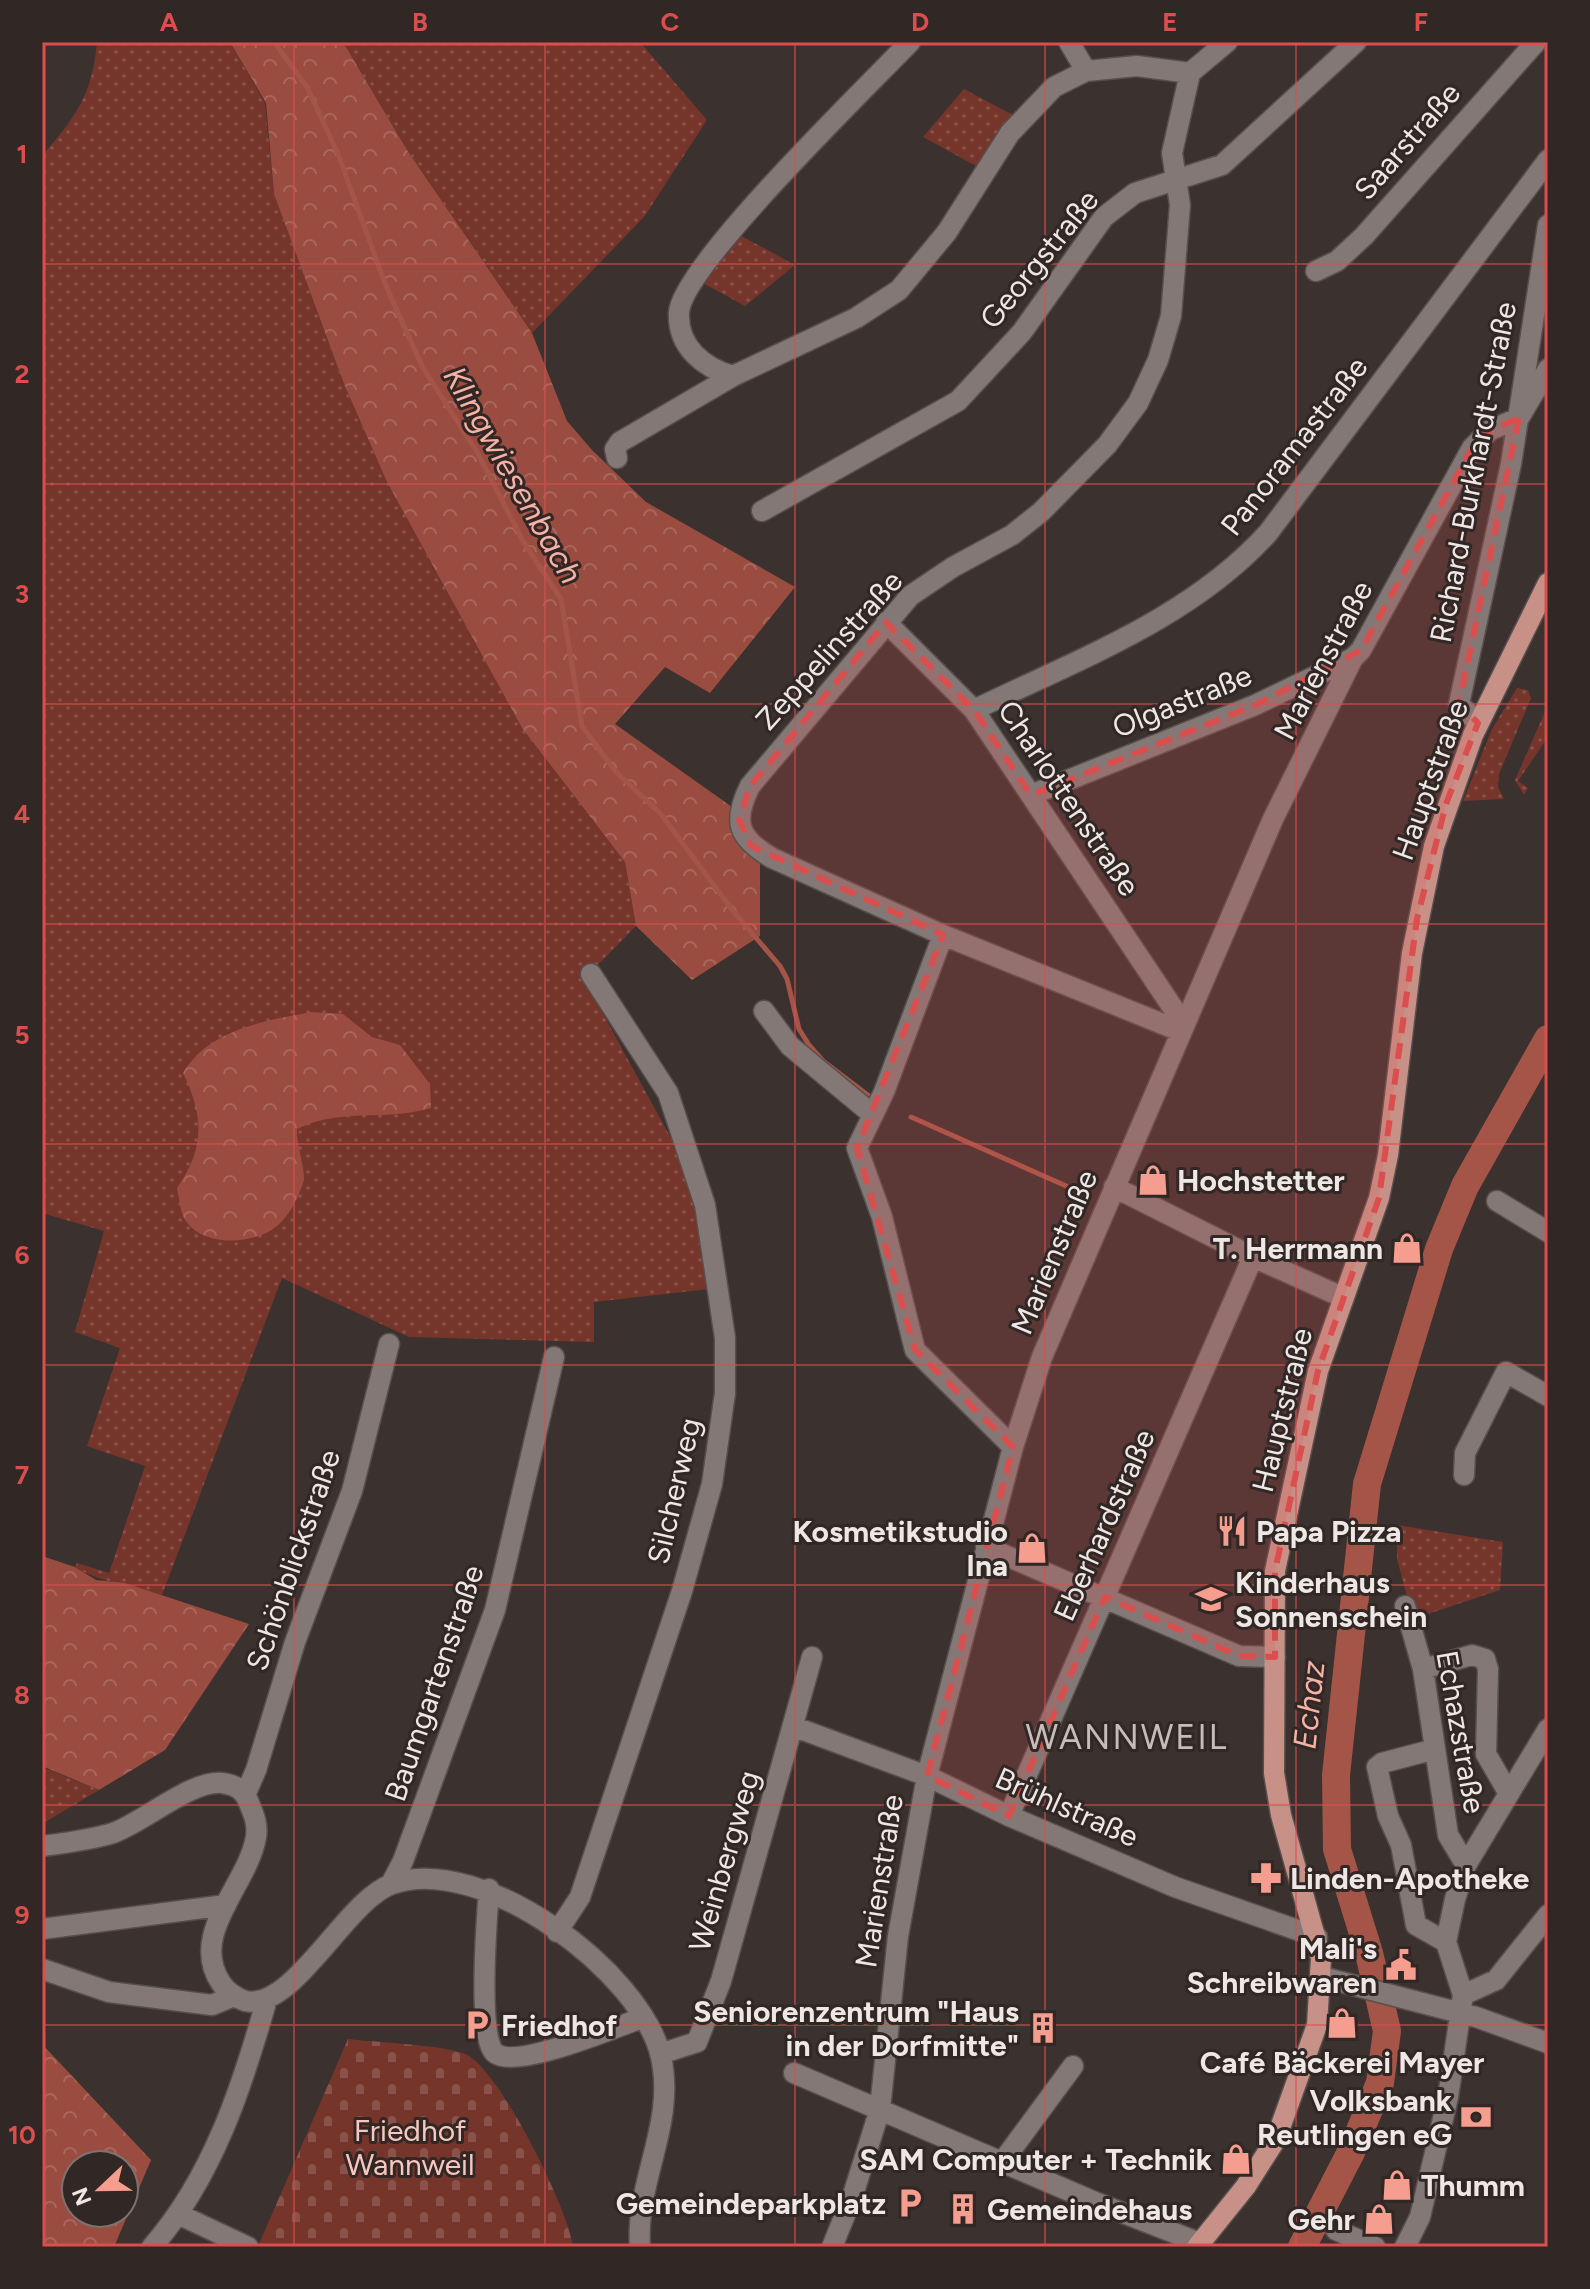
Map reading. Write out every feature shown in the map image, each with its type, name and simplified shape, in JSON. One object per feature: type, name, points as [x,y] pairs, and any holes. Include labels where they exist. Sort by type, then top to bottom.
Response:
[{"type":"main road","name":"Hauptstraße","points":[[1198,2245],[1246,2186],[1276,2139],[1311,2048],[1322,1977],[1317,1937],[1277,1794],[1275,1571],[1318,1371],[1379,1198],[1388,1155],[1412,953],[1434,846],[1450,793],[1478,723],[1548,583]]},
{"type":"street","points":[[733,376],[707,368],[686,345],[679,312],[688,286],[721,241],[910,42]]},
{"type":"street","points":[[1069,42],[1086,71]]},
{"type":"street","points":[[617,458],[615,449],[620,442],[733,376],[856,318],[899,290],[947,232],[1010,133],[1054,87],[1086,71],[1137,66],[1190,73],[1227,42]]},
{"type":"street","name":"Georgstraße","points":[[762,511],[958,401],[1022,332],[1104,217],[1135,193],[1222,165],[1356,42]]},
{"type":"street","name":"Saarstraße","points":[[1316,271],[1337,261],[1364,236],[1536,42]]},
{"type":"street","name":"Zeppelinstraße","points":[[1182,1027],[943,935],[772,858],[751,846],[739,820],[740,806],[750,786],[910,596],[953,567],[1012,535],[1041,512],[1107,445],[1138,403],[1158,360],[1171,316],[1180,205],[1172,153],[1177,119],[1190,73]]},
{"type":"street","name":"Panoramastraße","points":[[974,710],[1138,631],[1179,607],[1242,562],[1268,533],[1548,160]]},
{"type":"street","name":"Richard-Burkhardt-Straße","points":[[1478,723],[1459,704],[1519,418],[1548,225]]},
{"type":"street","points":[[1519,418],[1548,369]]},
{"type":"street","name":"Marienstraße","points":[[832,2247],[853,2195],[880,2109],[898,1936],[927,1776],[1013,1447],[1042,1357],[1273,819],[1353,658],[1472,448],[1490,430],[1519,418]]},
{"type":"street","name":"Charlottenstraße","points":[[886,622],[974,710],[1182,1027]]},
{"type":"street","name":"Olgastraße","points":[[1031,795],[1255,705],[1353,658]]},
{"type":"street","points":[[943,935],[884,1092],[857,1148],[882,1217],[915,1350],[1013,1447]]},
{"type":"street","name":"Silcherweg","points":[[557,1932],[580,1897],[682,1591],[712,1484],[725,1393],[725,1338],[705,1205],[668,1093],[591,974]]},
{"type":"street","points":[[764,1011],[790,1046],[872,1114]]},
{"type":"street","points":[[1114,1187],[1253,1257],[1342,1297]]},
{"type":"street","points":[[1497,1201],[1548,1232]]},
{"type":"street","name":"Eberhardstraße","points":[[1009,1816],[1253,1257]]},
{"type":"street","name":"Schönblickstraße","points":[[246,1793],[256,1770],[295,1642],[352,1491],[389,1344]]},
{"type":"street","name":"Baumgartenstraße","points":[[391,1884],[411,1841],[495,1610],[554,1357]]},
{"type":"street","points":[[1464,1475],[1465,1453],[1506,1372],[1548,1396]]},
{"type":"street","points":[[986,1547],[1239,1656],[1275,1657]]},
{"type":"street","name":"Echazstraße","points":[[1405,1606],[1423,1669],[1448,1835],[1466,1865]]},
{"type":"street","points":[[1423,1669],[1472,1655],[1485,1659],[1488,1669],[1486,1754],[1508,1792]]},
{"type":"street","name":"Weinbergweg","points":[[660,2054],[697,2042],[721,1981],[795,1727],[812,1657]]},
{"type":"street","name":"Brühlstraße","points":[[795,1727],[927,1776],[1009,1816],[1175,1887],[1317,1937]]},
{"type":"street","points":[[1405,2247],[1423,2203],[1448,2097],[1462,2004],[1446,1942],[1466,1865],[1548,1729]]},
{"type":"street","points":[[1435,1749],[1377,1767],[1388,1816],[1401,1845],[1416,1925],[1446,1942]]},
{"type":"street","points":[[42,1846],[112,1833],[203,1785],[220,1783],[246,1793],[256,1819],[256,1840],[226,1905],[210,1953],[215,1974],[234,1996],[243,2000],[267,1999],[291,1983],[345,1922],[391,1884],[442,1881],[489,1889],[530,1909],[604,1967],[642,2018],[660,2054],[666,2101],[645,2195],[640,2247]]},
{"type":"street","points":[[489,1889],[485,2020],[488,2045],[494,2053],[503,2057],[535,2054],[642,2018]]},
{"type":"street","points":[[42,1929],[226,1905]]},
{"type":"street","points":[[1462,2004],[1496,1980],[1548,1915]]},
{"type":"street","points":[[42,1969],[109,1992],[212,2005],[234,1996]]},
{"type":"street","points":[[1322,1977],[1396,1997],[1462,2004],[1548,2043]]},
{"type":"street","points":[[152,2247],[180,2215],[235,2102],[267,1999]]},
{"type":"street","points":[[1003,2161],[1073,2066]]},
{"type":"street","points":[[794,2073],[1198,2245]]},
{"type":"street","points":[[180,2215],[248,2247]]},
{"type":"street","points":[[1336,2230],[1375,2247]]},
{"type":"highlighted area","points":[[1519,418],[1459,704],[1478,723],[1446,804],[1417,919],[1379,1198],[1318,1371],[1275,1571],[1275,1657],[1239,1656],[1105,1597],[1009,1816],[927,1776],[1013,1447],[915,1350],[857,1148],[943,935],[751,846],[739,820],[750,786],[886,622],[974,710],[1031,795],[1255,705],[1361,650],[1472,448],[1490,430]]},
{"type":"green space","points":[[97,42],[230,42],[265,103],[274,194],[344,384],[387,482],[522,728],[625,862],[636,926],[584,979],[684,1162],[718,1288],[594,1302],[594,1342],[409,1337],[282,1278],[162,1595],[106,1580],[75,1567],[77,1563],[109,1573],[145,1466],[87,1446],[120,1348],[75,1332],[104,1231],[42,1213],[42,156],[80,104],[91,77]]},
{"type":"green space","points":[[230,42],[343,42],[407,150],[532,333],[567,421],[646,502],[795,587],[710,693],[665,667],[615,724],[749,819],[760,859],[760,936],[692,980],[636,926],[625,862],[522,728],[387,482],[344,384],[274,194],[266,103]]},
{"type":"green space","points":[[343,42],[640,42],[707,120],[644,217],[532,333],[407,150]]},
{"type":"green space","points":[[964,89],[1013,115],[976,166],[923,137]]},
{"type":"green space","points":[[736,233],[795,265],[745,306],[701,282]]},
{"type":"green space","points":[[1517,688],[1528,690],[1531,698],[1499,774],[1498,787],[1504,799],[1463,801],[1492,729]]},
{"type":"green space","points":[[1548,705],[1548,737],[1518,781],[1528,788],[1524,795],[1515,780]]},
{"type":"green space","points":[[311,1012],[343,1014],[372,1037],[400,1045],[430,1084],[431,1108],[396,1114],[331,1118],[297,1129],[303,1183],[294,1204],[280,1223],[268,1232],[246,1239],[222,1240],[200,1233],[184,1218],[177,1188],[193,1159],[198,1132],[195,1103],[183,1073],[194,1058],[223,1037],[257,1024]]},
{"type":"green space","points":[[1397,1525],[1503,1542],[1500,1590],[1413,1619],[1397,1559]]},
{"type":"green space","points":[[42,1556],[75,1567],[96,1580],[125,1583],[249,1624],[165,1750],[99,1790],[42,1766]]},
{"type":"green space","points":[[42,1767],[99,1790],[42,1824]]},
{"type":"green space","name":"Friedhof Wannweil","points":[[348,2039],[451,2050],[463,2053],[477,2063],[494,2083],[530,2141],[559,2203],[573,2247],[259,2244]]},
{"type":"green space","points":[[42,2044],[151,2160],[140,2186],[140,2149],[60,2149],[60,2229],[122,2229],[114,2247],[42,2247]]},
{"type":"waterway","name":"Klingwiesenbach","points":[[274,42],[307,87],[338,154],[386,286],[423,368],[477,452],[524,543],[561,599],[582,726],[616,772],[661,814],[733,911],[780,966],[787,979],[799,1029],[809,1045],[823,1061],[869,1096]]},
{"type":"waterway","name":"Echaz","points":[[1302,2247],[1351,2152],[1380,2083],[1387,2031],[1369,1953],[1337,1849],[1336,1775],[1367,1484],[1439,1249],[1465,1186],[1548,1039]]},
{"type":"waterway","points":[[911,1117],[1073,1189]]},
{"type":"place","name":"Hochstetter","points":[[1153,1180]]},
{"type":"place","name":"T. Herrmann","points":[[1407,1248]]},
{"type":"place","name":"Papa Pizza","points":[[1232,1531]]},
{"type":"place","name":"Kosmetikstudio Ina","points":[[1032,1548]]},
{"type":"place","name":"Kinderhaus Sonnenschein","points":[[1211,1599]]},
{"type":"place","name":"Linden-Apotheke","points":[[1266,1878]]},
{"type":"place","name":"Mali's Schreibwaren","points":[[1401,1965]]},
{"type":"place","name":"Café Bäckerei Mayer","points":[[1342,2023]]},
{"type":"place","name":"Friedhof","points":[[477,2025]]},
{"type":"place","name":"Seniorenzentrum \"Haus in der Dorfmitte\"","points":[[1043,2028]]},
{"type":"place","name":"Volksbank Reutlingen eG","points":[[1476,2117]]},
{"type":"place","name":"SAM Computer + Technik","points":[[1236,2159]]},
{"type":"place","name":"Thumm","points":[[1397,2185]]},
{"type":"place","name":"Gemeindeparkplatz","points":[[910,2203]]},
{"type":"place","name":"Gemeindehaus","points":[[963,2209]]},
{"type":"place","name":"Gehr","points":[[1379,2219]]},
{"type":"district","name":"WANNWEIL","points":[[1127,1737]]}]
